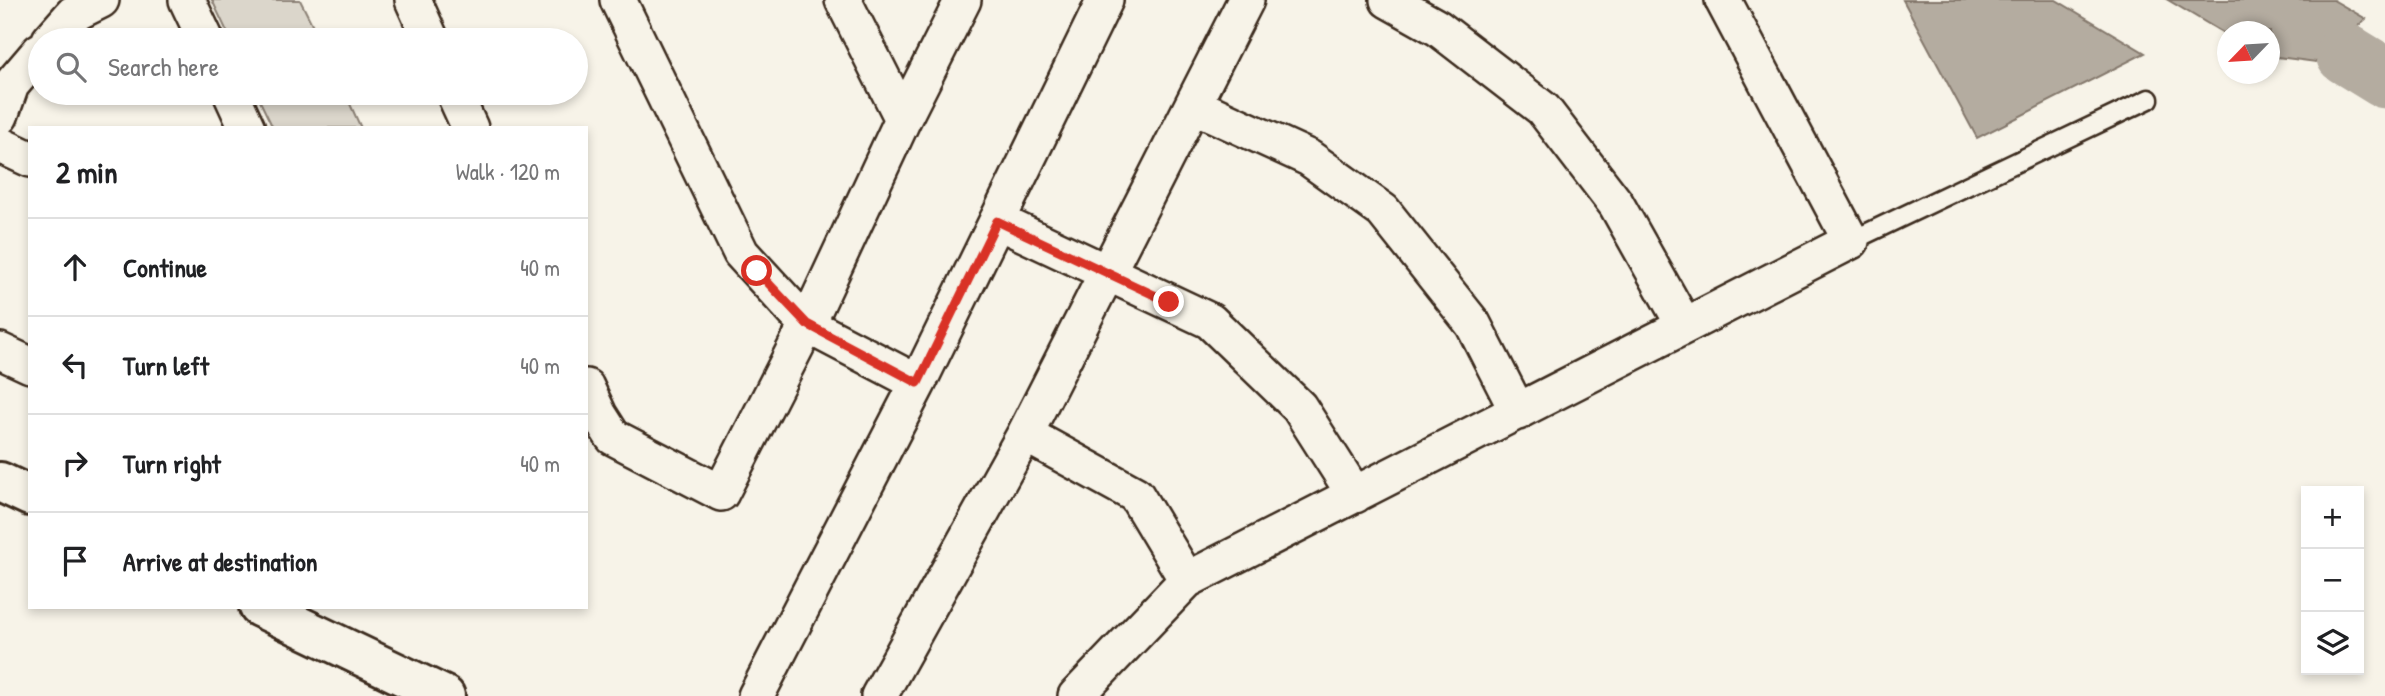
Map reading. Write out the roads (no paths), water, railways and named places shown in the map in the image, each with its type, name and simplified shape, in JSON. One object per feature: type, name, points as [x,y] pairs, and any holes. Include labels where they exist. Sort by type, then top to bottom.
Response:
[{"type":"highway","points":[[0,482],[28,495]]},
{"type":"highway","points":[[263,609],[444,696]]},
{"type":"street","points":[[61,28],[73,14],[101,0]]},
{"type":"street","points":[[187,0],[200,28]]},
{"type":"street","points":[[413,0],[426,28]]},
{"type":"street","points":[[618,0],[741,253],[807,324],[918,383]]},
{"type":"street","points":[[843,0],[903,119]]},
{"type":"street","points":[[590,408],[613,437],[720,493],[807,324],[903,119],[963,0]]},
{"type":"street","points":[[756,696],[918,383],[1105,0]]},
{"type":"street","points":[[879,696],[1025,434],[1246,0]]},
{"type":"street","points":[[1388,0],[1438,29],[1543,109],[1616,204],[1684,325]]},
{"type":"street","points":[[1076,696],[1187,580],[1852,241],[1723,0]]},
{"type":"street","points":[[0,116],[10,86],[28,65]]},
{"type":"street","points":[[236,105],[246,126]]},
{"type":"street","points":[[459,105],[469,126]]},
{"type":"street","points":[[1193,105],[1309,158],[1384,211],[1473,324],[1518,412]]},
{"type":"street","points":[[0,145],[28,158]]},
{"type":"street","points":[[997,221],[1210,321],[1299,407],[1355,495]]},
{"type":"street","points":[[0,351],[28,364]]},
{"type":"street","points":[[1025,434],[1136,495],[1187,580]]},
{"type":"lane","points":[[1852,241],[2149,99]]},
{"type":"waterway","points":[[2346,54],[2385,78]]}]
